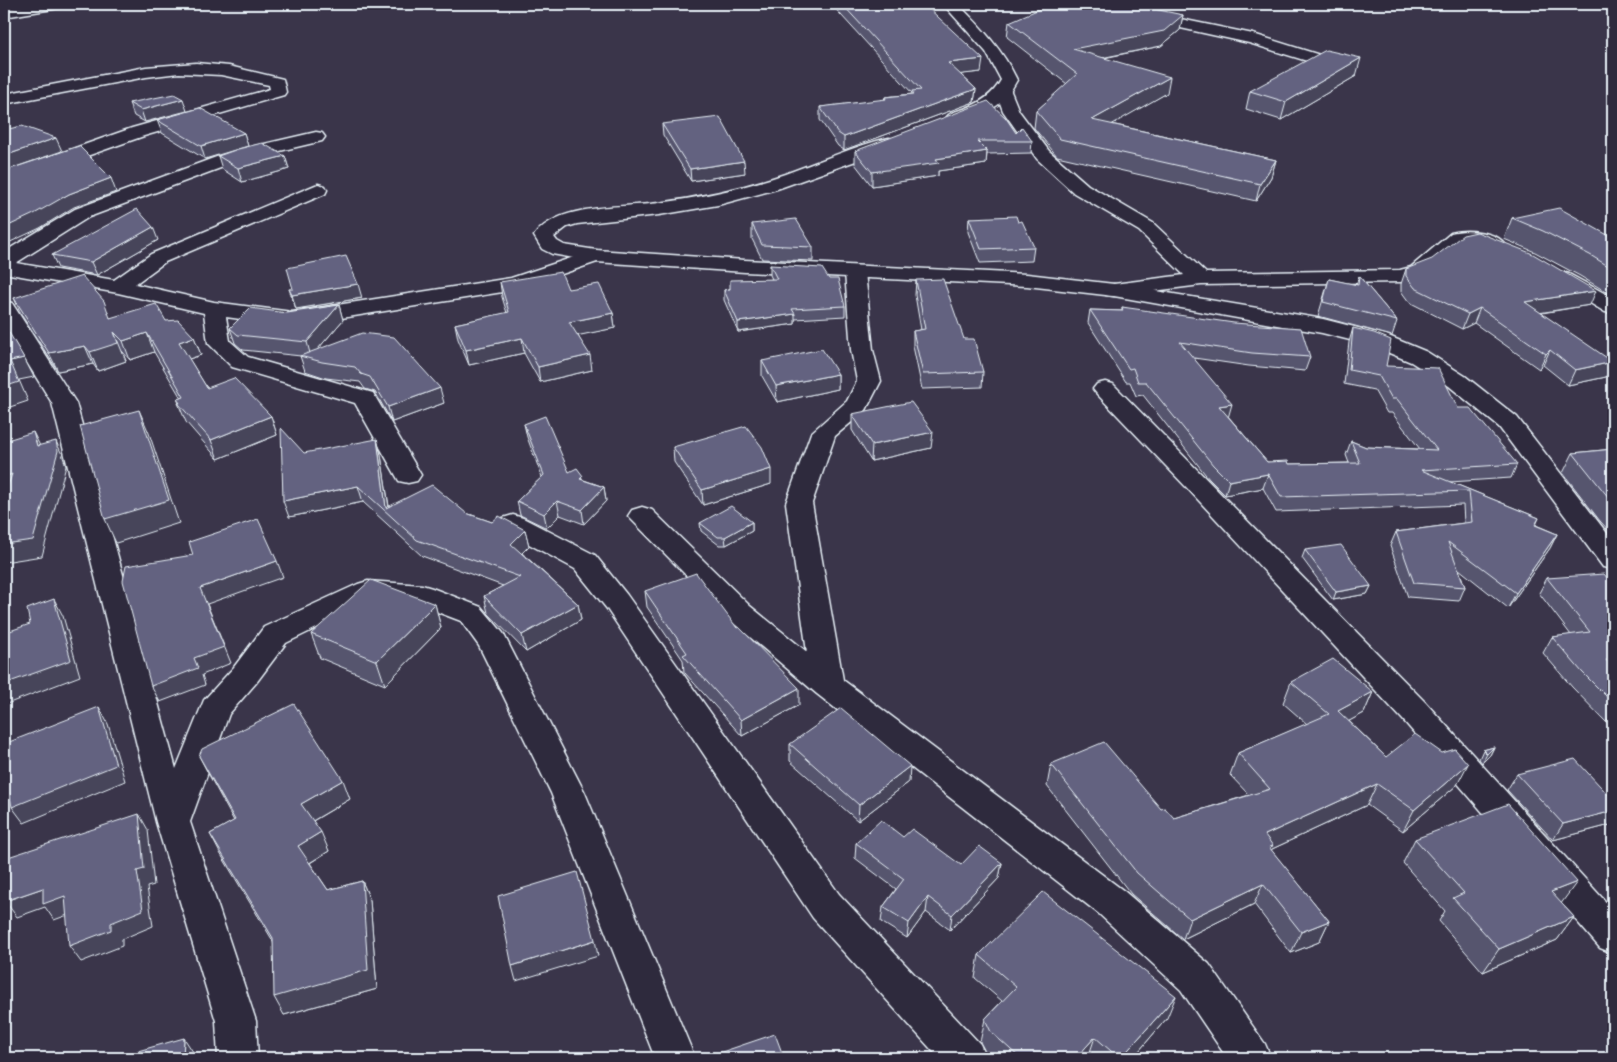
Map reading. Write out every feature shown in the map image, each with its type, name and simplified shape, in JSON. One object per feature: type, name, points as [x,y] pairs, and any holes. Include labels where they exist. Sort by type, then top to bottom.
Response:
[{"type":"main road","points":[[4,13],[59,4]]},
{"type":"main road","points":[[936,125],[992,102],[1004,92],[1008,80],[1004,69],[991,50],[950,4]]},
{"type":"main road","points":[[1089,4],[1253,39],[1333,64]]},
{"type":"main road","points":[[4,99],[79,86],[151,70],[174,69],[212,69],[259,78],[277,82],[278,92],[138,132],[4,179]]},
{"type":"main road","points":[[1004,92],[1011,111],[1043,155],[1081,189],[1146,227],[1201,279]]},
{"type":"main road","points":[[909,135],[777,183],[730,196],[655,209],[570,220],[548,228],[544,236],[549,245],[558,250],[596,256],[855,272],[1027,280],[1114,290],[1323,326],[1378,340],[1419,358],[1457,381],[1508,422],[1613,560]]},
{"type":"main road","points":[[4,261],[82,212],[236,156],[316,137]]},
{"type":"main road","points":[[118,287],[158,258],[318,190]]},
{"type":"main road","points":[[1114,290],[1201,279],[1402,276],[1418,271],[1458,237],[1472,236],[1491,242],[1517,255]]},
{"type":"main road","points":[[4,267],[118,287],[214,309],[292,319],[515,284],[596,256]]},
{"type":"main road","points":[[1543,268],[1613,307]]},
{"type":"main road","points":[[828,686],[799,504],[824,432],[857,405],[869,381],[862,350],[855,272]]},
{"type":"main road","points":[[4,308],[64,403],[173,822],[236,1021],[238,1058]]},
{"type":"main road","points":[[214,309],[220,343],[240,362],[364,398],[408,475]]},
{"type":"main road","points":[[1105,389],[1414,711],[1613,936]]},
{"type":"main road","points":[[642,516],[740,613],[828,686],[1111,902],[1195,977],[1251,1058]]},
{"type":"main road","points":[[513,524],[585,562],[617,602],[826,906],[966,1058]]},
{"type":"main road","points":[[173,822],[215,709],[245,675],[275,635],[368,591],[422,595],[471,614],[492,641],[568,793],[675,1058]]},
{"type":"building","points":[[842,4],[924,4],[983,59],[948,63],[976,89],[844,137],[838,133],[820,107],[886,99],[885,97],[914,94],[912,91],[921,90]]},
{"type":"building","points":[[1051,4],[1130,4],[1183,15],[1164,31],[1073,49],[1170,77],[1092,120],[1276,160],[1260,184],[1060,139],[1036,111],[1077,74],[1009,22]]},
{"type":"building","points":[[1326,50],[1361,58],[1286,102],[1250,91]]},
{"type":"building","points":[[174,94],[183,99],[141,110],[129,103]]},
{"type":"building","points":[[988,101],[1006,118],[1016,133],[1022,127],[1032,141],[977,141],[987,151],[936,159],[939,163],[872,172],[855,151]]},
{"type":"building","points":[[200,108],[244,133],[201,146],[157,120]]},
{"type":"building","points":[[720,117],[744,161],[690,169],[662,124]]},
{"type":"building","points":[[22,126],[56,138],[4,156],[4,130]]},
{"type":"building","points":[[262,143],[285,156],[238,168],[218,156],[238,149]]},
{"type":"building","points":[[79,146],[111,178],[69,194],[4,228],[4,171]]},
{"type":"building","points":[[1559,208],[1613,238],[1613,269],[1543,231],[1512,218]]},
{"type":"building","points":[[137,209],[153,227],[91,262],[52,255]]},
{"type":"building","points":[[1016,216],[1018,222],[1022,221],[1034,247],[981,249],[969,218]]},
{"type":"building","points":[[796,219],[813,247],[762,245],[752,224]]},
{"type":"building","points":[[1477,232],[1533,254],[1596,291],[1525,302],[1613,362],[1575,370],[1550,350],[1546,354],[1480,308],[1468,314],[1415,288],[1406,276],[1406,269],[1432,259],[1463,235]]},
{"type":"building","points":[[346,256],[358,284],[292,295],[289,289],[293,289],[287,268]]},
{"type":"building","points":[[770,265],[822,268],[829,279],[838,279],[845,306],[792,309],[795,314],[738,322],[724,290],[730,289],[730,280],[777,279]]},
{"type":"building","points":[[561,272],[568,289],[599,284],[613,313],[569,322],[590,355],[538,367],[522,338],[466,350],[455,324],[509,312],[500,282]]},
{"type":"building","points":[[82,276],[104,301],[110,318],[156,304],[166,321],[178,320],[194,337],[179,342],[207,388],[234,378],[271,416],[211,440],[178,403],[180,403],[177,399],[184,397],[147,333],[123,341],[114,332],[118,343],[90,352],[85,346],[49,353],[14,298]]},
{"type":"building","points":[[1359,276],[1397,321],[1323,302],[1329,279],[1358,285]]},
{"type":"building","points":[[943,279],[964,339],[974,339],[983,372],[923,374],[913,331],[925,329],[916,280]]},
{"type":"building","points":[[339,305],[307,342],[238,335],[230,328],[250,308],[287,313]]},
{"type":"building","points":[[1122,307],[1234,323],[1301,328],[1310,357],[1252,353],[1180,342],[1232,404],[1219,406],[1267,462],[1288,461],[1289,464],[1360,463],[1351,441],[1366,447],[1437,450],[1397,399],[1392,399],[1379,376],[1349,370],[1353,328],[1374,333],[1391,340],[1386,366],[1438,368],[1458,408],[1470,408],[1517,464],[1421,470],[1539,518],[1535,525],[1557,534],[1516,593],[1448,542],[1465,587],[1414,583],[1396,532],[1472,522],[1469,491],[1281,497],[1268,474],[1229,481],[1213,465],[1146,382],[1138,382],[1133,368],[1129,369],[1090,310],[1123,311]]},
{"type":"building","points":[[4,324],[24,358],[10,361],[19,382],[4,387]]},
{"type":"building","points":[[362,333],[394,337],[440,388],[388,407],[370,377],[361,374],[355,367],[322,362],[300,356]]},
{"type":"building","points":[[822,349],[838,374],[776,386],[762,361]]},
{"type":"building","points":[[911,402],[933,432],[872,445],[852,414]]},
{"type":"building","points":[[139,410],[169,500],[105,519],[80,426]]},
{"type":"building","points":[[545,416],[569,472],[577,468],[583,476],[580,479],[604,487],[582,510],[557,501],[544,514],[517,501],[544,475],[524,424]]},
{"type":"building","points":[[746,426],[762,447],[771,469],[702,490],[673,447]]},
{"type":"building","points":[[281,428],[304,453],[377,439],[386,508],[432,485],[466,513],[492,522],[499,516],[525,530],[511,544],[578,604],[522,635],[484,596],[520,577],[417,540],[358,486],[283,501]]},
{"type":"building","points":[[33,432],[37,446],[56,441],[58,451],[33,540],[4,544],[4,497],[12,474],[4,477],[4,441]]},
{"type":"building","points":[[1613,449],[1613,503],[1573,453]]},
{"type":"building","points":[[731,506],[752,522],[725,537],[718,537],[700,523]]},
{"type":"building","points":[[258,519],[277,561],[200,588],[224,647],[194,658],[198,668],[151,686],[123,581],[126,566],[193,555],[189,542]]},
{"type":"building","points":[[1341,545],[1371,586],[1336,592],[1305,550]]},
{"type":"building","points":[[696,573],[737,628],[739,627],[799,688],[741,720],[683,655],[687,653],[645,591]]},
{"type":"building","points":[[1604,574],[1613,585],[1613,659],[1606,660],[1613,668],[1613,703],[1582,672],[1552,637],[1590,632],[1547,578]]},
{"type":"building","points":[[371,580],[435,604],[377,661],[311,634]]},
{"type":"building","points":[[54,599],[71,660],[4,684],[4,633],[30,624],[27,609]]},
{"type":"building","points":[[1333,659],[1373,692],[1338,711],[1386,757],[1415,734],[1442,753],[1455,749],[1468,764],[1414,810],[1377,784],[1265,835],[1273,846],[1269,847],[1329,921],[1301,932],[1263,884],[1190,919],[1137,873],[1051,764],[1104,742],[1161,809],[1165,808],[1174,818],[1270,789],[1238,753],[1329,714],[1291,682]]},
{"type":"building","points":[[294,704],[343,780],[301,804],[321,832],[298,846],[328,890],[362,881],[368,970],[274,997],[273,938],[210,834],[235,820],[199,756],[202,749]]},
{"type":"building","points":[[99,707],[116,765],[12,807],[4,766],[4,744]]},
{"type":"building","points":[[841,708],[910,766],[859,805],[790,744]]},
{"type":"building","points":[[1494,747],[1487,754],[1483,750]]},
{"type":"building","points":[[1575,759],[1613,800],[1613,811],[1563,824],[1517,774]]},
{"type":"building","points":[[1508,804],[1577,882],[1551,892],[1574,917],[1499,949],[1453,898],[1464,893],[1415,839]]},
{"type":"building","points":[[139,814],[144,869],[137,871],[143,910],[111,923],[111,930],[69,946],[65,896],[43,904],[43,888],[5,901],[5,858]]},
{"type":"building","points":[[881,820],[903,837],[912,829],[961,865],[979,846],[1002,863],[952,915],[928,897],[909,923],[883,907],[904,879],[856,843]]},
{"type":"building","points":[[577,872],[595,940],[512,966],[498,896]]},
{"type":"building","points":[[1043,892],[1176,996],[1121,1058],[1095,1037],[1076,1058],[1020,1058],[991,1032],[985,1019],[1016,987],[979,955]]},
{"type":"building","points":[[775,1034],[784,1058],[704,1058]]},
{"type":"building","points":[[184,1038],[183,1058],[113,1058]]}]
